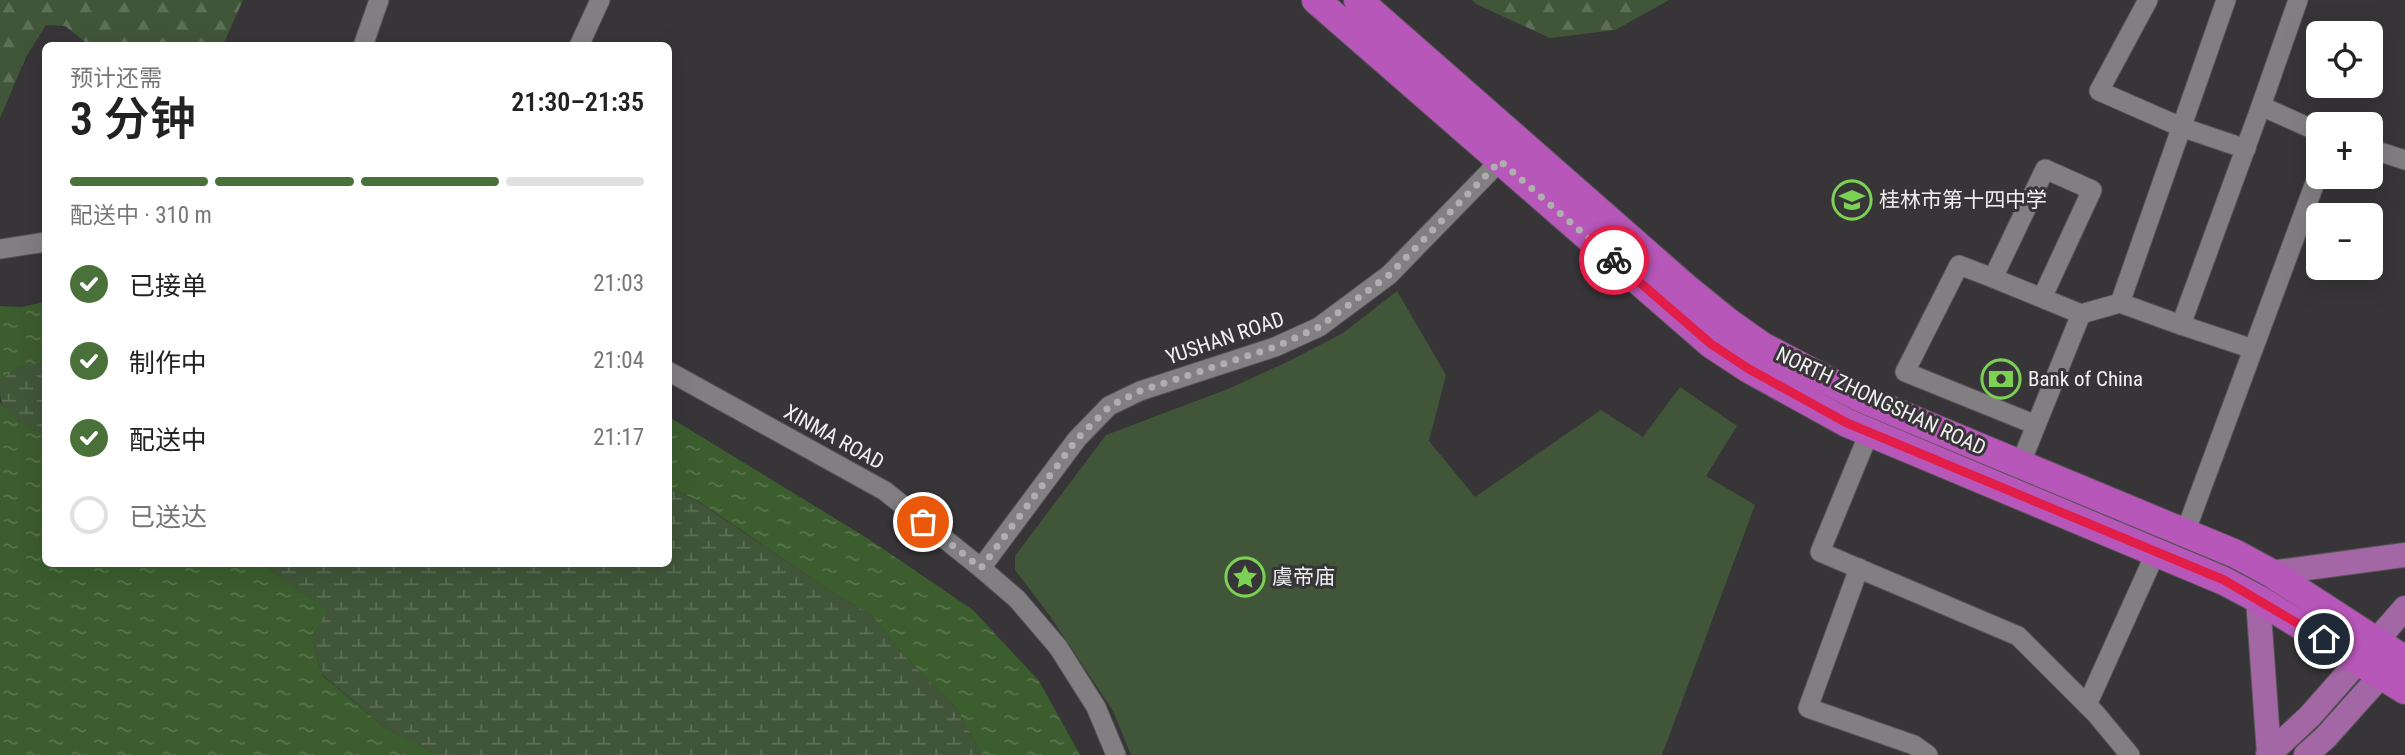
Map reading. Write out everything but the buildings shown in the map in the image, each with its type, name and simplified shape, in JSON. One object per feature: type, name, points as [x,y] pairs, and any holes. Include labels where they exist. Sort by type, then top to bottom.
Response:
[{"type":"highway","name":"NORTH ZHONGSHAN ROAD","points":[[1316,0],[1711,344],[1759,375],[1869,433],[2224,580],[2259,599],[2387,657]]},
{"type":"highway","name":"NORTH ZHONGSHAN ROAD","points":[[1358,0],[1685,287],[1739,330],[1804,370],[1859,397],[2236,554],[2271,573],[2387,657]]},
{"type":"highway","points":[[2387,657],[2405,690]]},
{"type":"main road","points":[[2271,573],[2405,555]]},
{"type":"main road","points":[[2259,599],[2269,754]]},
{"type":"main road","points":[[2306,755],[2326,737],[2387,657],[2405,608]]},
{"type":"main road","points":[[2269,754],[2310,716],[2387,657]]},
{"type":"street","points":[[364,42],[379,0]]},
{"type":"street","points":[[581,42],[600,0]]},
{"type":"street","points":[[2148,0],[2099,91],[2181,127],[2246,149]]},
{"type":"street","points":[[2120,303],[2226,0]]},
{"type":"street","points":[[2181,325],[2298,0]]},
{"type":"street","points":[[2262,106],[2306,126]]},
{"type":"street","points":[[2383,153],[2405,160]]},
{"type":"street","name":"YUSHAN ROAD","points":[[981,568],[1077,439],[1110,406],[1140,391],[1275,347],[1319,327],[1389,275],[1500,161]]},
{"type":"street","points":[[1993,278],[2045,169],[2092,190],[2042,298]]},
{"type":"street","points":[[2185,533],[2313,189]]},
{"type":"street","points":[[0,249],[42,243]]},
{"type":"street","points":[[2036,425],[1905,372],[1959,265],[2081,314],[2120,303],[2253,349]]},
{"type":"street","points":[[2020,464],[2081,314]]},
{"type":"street","name":"XINMA ROAD","points":[[672,373],[885,491],[981,568],[1017,599],[1058,646],[1096,706],[1116,755]]},
{"type":"street","points":[[1869,433],[1820,552],[2018,636],[2087,705],[2130,755]]},
{"type":"street","points":[[2087,705],[2156,552]]},
{"type":"street","points":[[1859,568],[1808,708],[1914,745],[1928,755]]},
{"type":"green space","points":[[0,0],[243,0],[224,42],[85,42],[65,26],[46,25],[26,57],[0,118]]},
{"type":"green space","points":[[1472,0],[1669,0],[1615,30],[1550,38]]},
{"type":"green space","points":[[1397,291],[1446,375],[1429,441],[1475,497],[1601,410],[1643,437],[1680,387],[1737,426],[1706,476],[1755,505],[1662,755],[1131,755],[1113,711],[1050,616],[1015,570],[1015,556],[1106,435],[1228,389],[1287,362],[1343,333]]},
{"type":"green space","points":[[42,362],[42,433],[21,422],[2,404],[0,381],[15,369]]},
{"type":"green space","points":[[672,488],[697,501],[835,594],[871,614],[899,650],[957,709],[982,755],[439,755],[385,728],[323,675],[311,639],[328,610],[266,567],[672,567]]},
{"type":"water","points":[[42,303],[42,362],[15,369],[0,381],[0,306],[21,307]]},
{"type":"water","points":[[0,402],[20,421],[42,433],[42,567],[266,567],[328,610],[311,639],[323,676],[385,728],[439,755],[0,755]]},
{"type":"water","points":[[672,419],[867,538],[973,610],[1039,681],[1080,755],[982,755],[957,709],[899,650],[871,614],[835,594],[698,501],[672,488]]},
{"type":"way so far","points":[[923,522],[981,568],[1077,439],[1110,406],[1140,391],[1275,347],[1319,327],[1389,275],[1500,161],[1614,260]]},
{"type":"place","name":"桂林市第十四中学","points":[[1852,200]]},
{"type":"place","name":"Bank of China","points":[[2001,379]]},
{"type":"place","name":"虞帝庙","points":[[1245,577]]},
{"type":"route","points":[[1614,260],[1711,344],[1749,369],[1847,423],[2224,580],[2324,639]]}]
